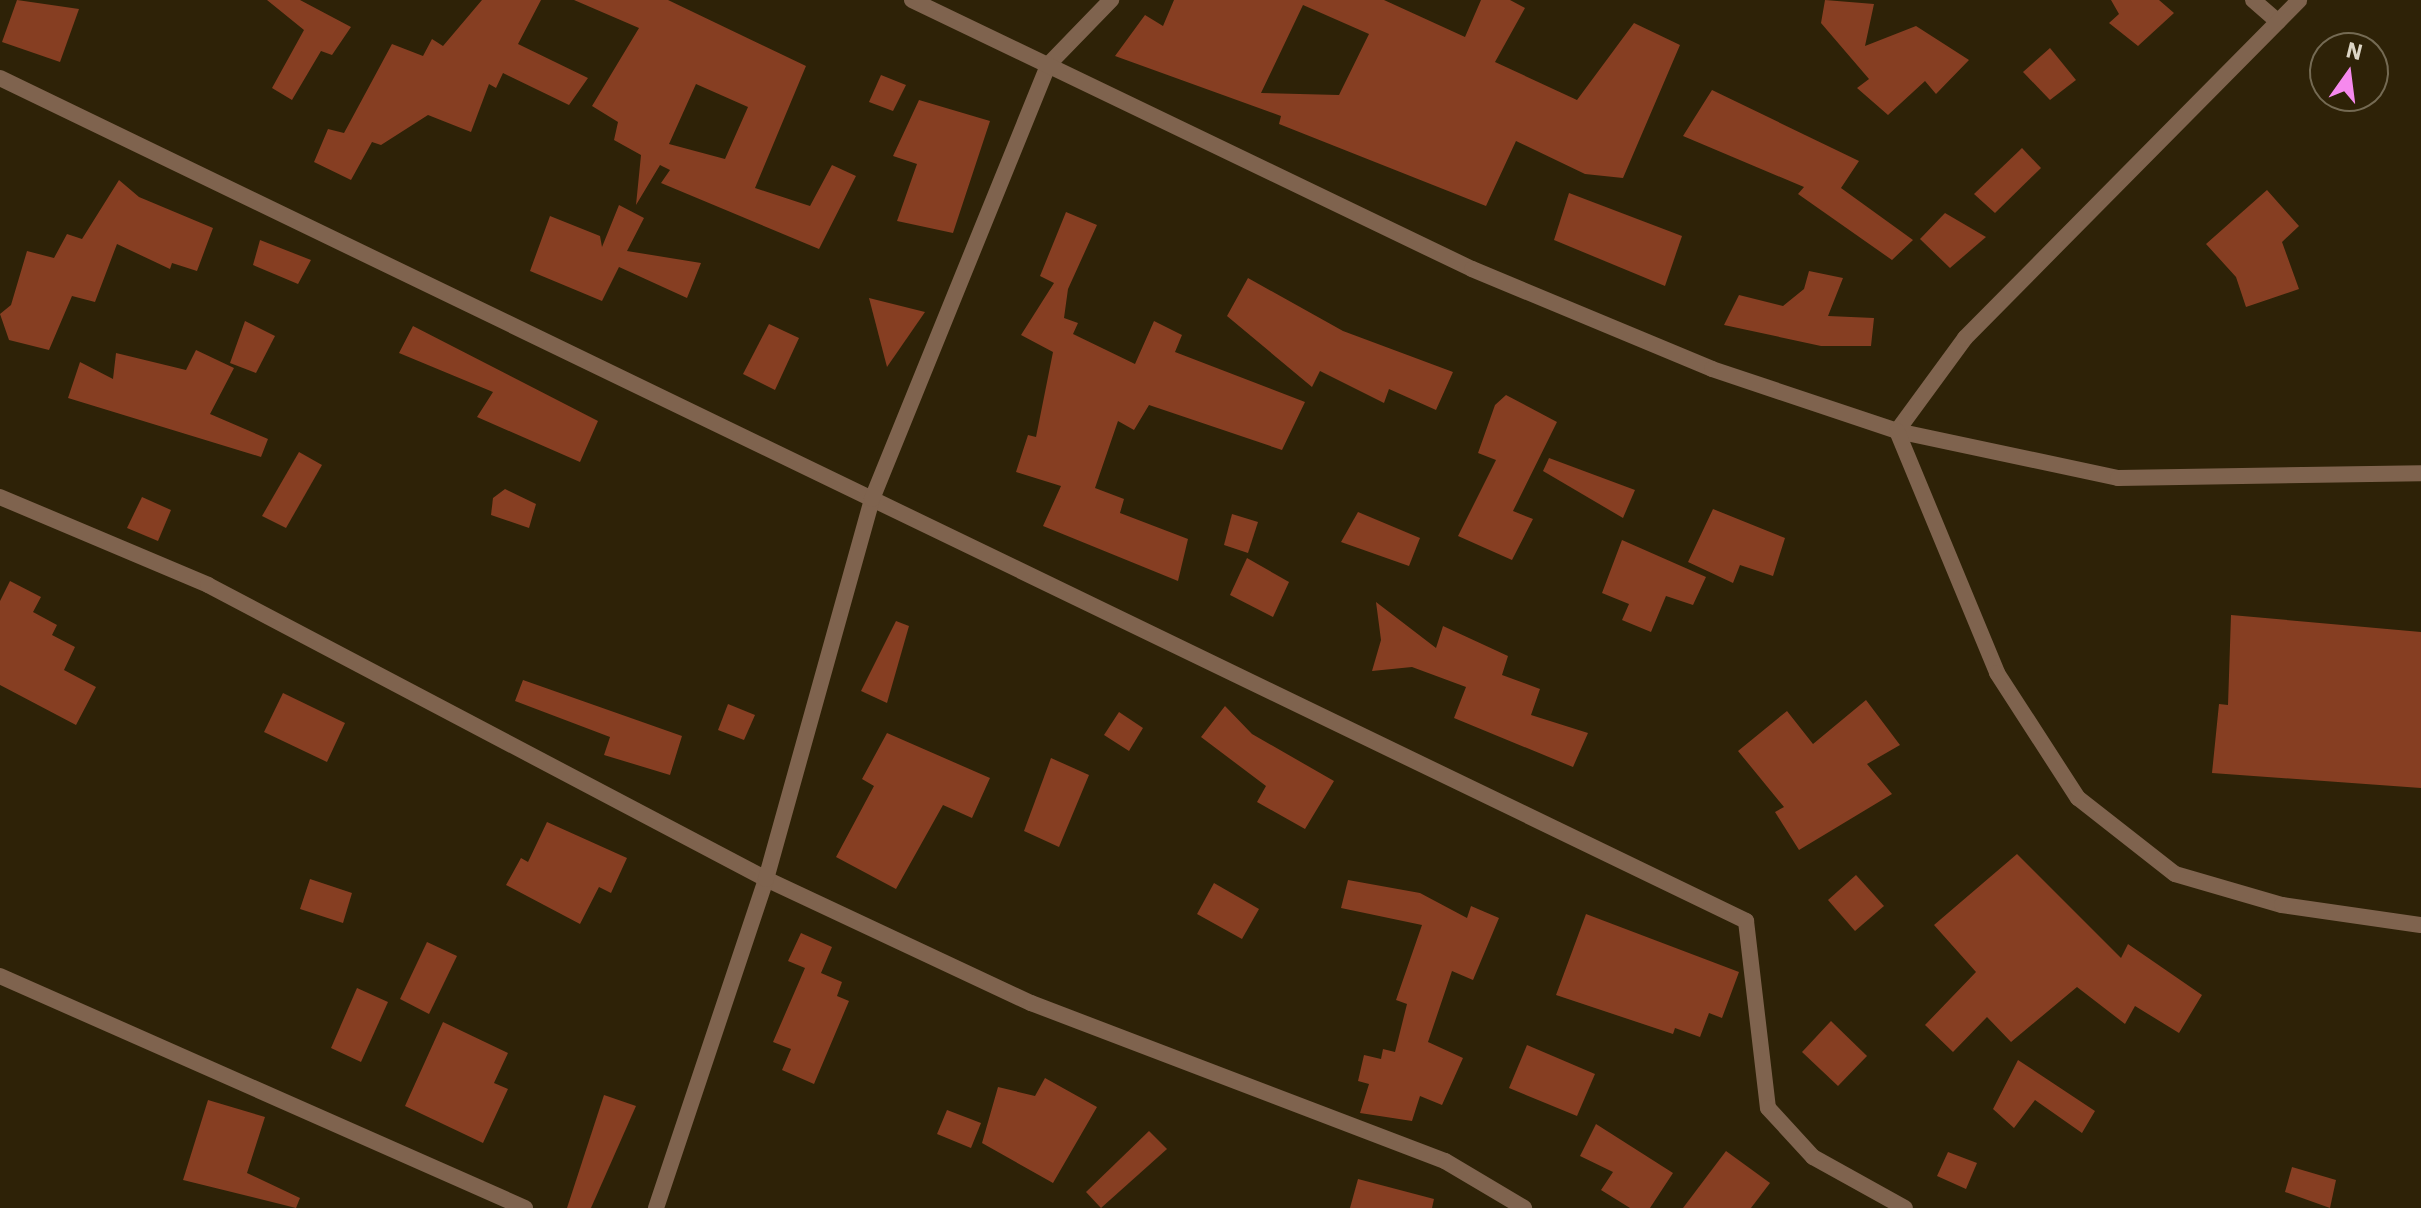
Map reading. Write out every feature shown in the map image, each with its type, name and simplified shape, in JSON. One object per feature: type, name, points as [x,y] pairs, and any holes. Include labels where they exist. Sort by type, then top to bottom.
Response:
[{"type":"street","points":[[912,0],[1472,269],[1712,369],[1897,431],[2118,478],[2421,473]]},
{"type":"street","points":[[656,1208],[766,879],[872,499],[1048,65],[1111,0]]},
{"type":"street","points":[[2253,0],[2278,22]]},
{"type":"street","points":[[1897,431],[1965,338],[2299,0]]},
{"type":"street","points":[[0,78],[1746,921],[1768,1108],[1813,1157],[1905,1208]]},
{"type":"street","points":[[1897,431],[1997,673],[2078,798],[2175,874],[2282,905],[2421,925]]},
{"type":"street","points":[[0,497],[208,585],[766,879],[1031,1003],[1445,1161],[1524,1208]]},
{"type":"street","points":[[0,976],[525,1208]]},
{"type":"building","points":[[17,0],[79,9],[60,62],[2,42]]},
{"type":"building","points":[[267,0],[300,0],[351,27],[332,55],[321,51],[292,100],[272,88],[304,30]]},
{"type":"building","points":[[482,0],[541,0],[518,44],[588,78],[569,105],[503,73],[496,88],[489,84],[471,132],[428,115],[381,145],[372,142],[351,180],[314,162],[328,129],[344,133],[392,44],[423,56],[432,39],[443,46]]},
{"type":"building","points":[[574,0],[668,0],[806,66],[755,188],[810,206],[832,165],[856,176],[819,249],[661,183],[670,170],[660,165],[636,205],[641,155],[614,140],[618,122],[592,106],[639,28]],"holes":[[[696,84],[748,107],[725,159],[669,144]]]},
{"type":"building","points":[[1174,0],[1384,0],[1465,37],[1481,0],[1510,0],[1525,8],[1495,62],[1577,100],[1634,23],[1680,45],[1623,178],[1585,174],[1516,141],[1486,206],[1279,124],[1281,116],[1115,56],[1145,15],[1163,26]],"holes":[[[1303,5],[1369,34],[1339,95],[1261,93]]]},
{"type":"building","points":[[1825,0],[1874,4],[1865,46],[1916,26],[1969,60],[1936,94],[1925,81],[1888,115],[1857,88],[1869,79],[1821,23]]},
{"type":"building","points":[[2111,0],[2159,0],[2174,13],[2138,46],[2109,23],[2119,14]]},
{"type":"building","points":[[2050,48],[2076,80],[2050,100],[2023,72]]},
{"type":"building","points":[[881,75],[906,85],[893,111],[869,102]]},
{"type":"building","points":[[1712,90],[1859,161],[1841,188],[1913,240],[1892,260],[1798,194],[1804,187],[1683,136]]},
{"type":"building","points":[[919,100],[990,121],[953,233],[897,221],[917,164],[893,156]]},
{"type":"building","points":[[2022,148],[2041,168],[1995,213],[1974,194]]},
{"type":"building","points":[[119,180],[139,197],[213,228],[197,271],[172,263],[170,269],[117,244],[95,302],[72,296],[49,350],[9,340],[0,314],[11,305],[27,251],[54,258],[67,234],[82,239]]},
{"type":"building","points":[[2267,190],[2299,226],[2282,242],[2299,289],[2246,307],[2236,277],[2206,244]]},
{"type":"building","points":[[1569,193],[1682,236],[1665,286],[1554,240]]},
{"type":"building","points":[[619,205],[644,218],[627,251],[701,263],[687,298],[619,267],[602,301],[530,271],[550,216],[600,236],[602,247]]},
{"type":"building","points":[[1066,212],[1097,225],[1068,289],[1064,318],[1078,323],[1073,334],[1135,364],[1154,321],[1182,335],[1175,352],[1305,402],[1282,450],[1149,405],[1134,430],[1118,421],[1095,488],[1124,499],[1120,513],[1188,539],[1178,581],[1043,526],[1061,486],[1016,472],[1028,435],[1036,437],[1053,352],[1021,335],[1054,283],[1040,276]]},
{"type":"building","points":[[1945,213],[1986,237],[1950,268],[1920,239]]},
{"type":"building","points":[[260,240],[311,260],[298,284],[253,265]]},
{"type":"building","points":[[1809,271],[1843,278],[1828,316],[1874,318],[1871,346],[1821,346],[1724,325],[1739,295],[1783,306],[1804,289]]},
{"type":"building","points":[[1248,278],[1343,331],[1453,372],[1436,410],[1389,389],[1384,403],[1320,371],[1312,387],[1227,316]]},
{"type":"building","points":[[869,298],[925,312],[887,367]]},
{"type":"building","points":[[245,321],[275,336],[256,373],[230,363]]},
{"type":"building","points":[[769,324],[799,338],[775,390],[743,374]]},
{"type":"building","points":[[413,326],[598,421],[580,462],[477,417],[493,392],[399,353]]},
{"type":"building","points":[[196,350],[234,368],[210,414],[268,439],[261,457],[68,398],[80,362],[113,379],[116,353],[186,370]]},
{"type":"building","points":[[1506,395],[1557,422],[1513,511],[1533,519],[1512,560],[1458,536],[1496,460],[1478,453],[1495,405]]},
{"type":"building","points":[[299,452],[322,465],[286,528],[262,516]]},
{"type":"building","points":[[1549,458],[1635,490],[1623,518],[1543,471]]},
{"type":"building","points":[[505,489],[536,504],[529,528],[491,515],[493,498]]},
{"type":"building","points":[[142,497],[171,510],[158,541],[127,528]]},
{"type":"building","points":[[1713,509],[1785,538],[1773,576],[1740,565],[1733,583],[1688,562]]},
{"type":"building","points":[[1358,512],[1420,538],[1409,566],[1341,542]]},
{"type":"building","points":[[1232,514],[1258,522],[1248,553],[1224,545]]},
{"type":"building","points":[[1622,540],[1706,577],[1693,605],[1666,596],[1651,632],[1622,620],[1629,604],[1602,593]]},
{"type":"building","points":[[1247,558],[1289,582],[1273,617],[1230,595]]},
{"type":"building","points":[[10,581],[41,597],[33,612],[57,625],[52,635],[75,647],[64,670],[96,687],[76,725],[0,685],[0,601]]},
{"type":"building","points":[[1376,602],[1436,648],[1443,626],[1508,656],[1502,675],[1540,689],[1531,715],[1588,733],[1573,767],[1454,718],[1466,687],[1412,667],[1372,671],[1381,640]]},
{"type":"building","points":[[2231,615],[2421,632],[2421,788],[2212,773],[2219,704],[2228,705]]},
{"type":"building","points":[[896,621],[909,626],[887,703],[861,691]]},
{"type":"building","points":[[523,680],[682,736],[670,775],[604,755],[610,737],[515,701]]},
{"type":"building","points":[[283,693],[345,723],[327,762],[264,732]]},
{"type":"building","points":[[1866,700],[1900,745],[1867,764],[1892,794],[1799,850],[1775,812],[1784,807],[1738,751],[1787,711],[1813,744]]},
{"type":"building","points":[[728,704],[755,715],[744,740],[718,730]]},
{"type":"building","points":[[1225,706],[1252,734],[1334,781],[1305,829],[1257,802],[1266,786],[1201,737]]},
{"type":"building","points":[[1119,712],[1143,728],[1129,751],[1104,735]]},
{"type":"building","points":[[887,733],[990,778],[972,818],[943,805],[896,889],[836,857],[874,786],[862,779]]},
{"type":"building","points":[[1051,758],[1089,775],[1059,847],[1024,831]]},
{"type":"building","points":[[547,822],[627,858],[611,893],[599,887],[580,924],[506,885],[521,858],[528,862]]},
{"type":"building","points":[[2017,854],[2121,958],[2128,944],[2202,995],[2179,1033],[2135,1006],[2125,1024],[2077,987],[2011,1042],[1987,1017],[1953,1052],[1925,1025],[1976,972],[1934,925]]},
{"type":"building","points":[[1856,875],[1884,906],[1855,931],[1828,900]]},
{"type":"building","points":[[310,879],[352,893],[343,923],[300,909]]},
{"type":"building","points":[[1348,880],[1420,893],[1467,918],[1471,906],[1499,918],[1473,980],[1452,971],[1428,1042],[1463,1058],[1442,1105],[1420,1096],[1412,1121],[1360,1113],[1369,1084],[1358,1081],[1364,1055],[1381,1059],[1383,1049],[1395,1052],[1407,1004],[1396,1000],[1422,925],[1341,908]]},
{"type":"building","points":[[1214,883],[1259,909],[1242,939],[1197,914]]},
{"type":"building","points":[[1586,914],[1739,972],[1722,1018],[1709,1013],[1700,1037],[1675,1028],[1673,1034],[1556,995]]},
{"type":"building","points":[[801,933],[832,947],[821,973],[842,982],[837,996],[849,1001],[814,1084],[782,1070],[791,1049],[773,1042],[805,968],[788,961]]},
{"type":"building","points":[[427,942],[457,956],[429,1014],[400,999]]},
{"type":"building","points":[[357,988],[388,1002],[361,1062],[331,1048]]},
{"type":"building","points":[[1831,1021],[1867,1056],[1838,1086],[1802,1052]]},
{"type":"building","points":[[443,1022],[508,1053],[494,1083],[508,1089],[483,1143],[405,1106]]},
{"type":"building","points":[[1527,1045],[1595,1074],[1577,1116],[1509,1088]]},
{"type":"building","points":[[2018,1060],[2095,1111],[2082,1133],[2035,1100],[2014,1128],[1993,1109]]},
{"type":"building","points":[[1045,1078],[1097,1107],[1053,1183],[982,1143],[998,1087],[1035,1096]]},
{"type":"building","points":[[604,1095],[636,1106],[591,1208],[567,1208]]},
{"type":"building","points":[[208,1100],[265,1117],[247,1173],[300,1198],[296,1208],[183,1180]]},
{"type":"building","points":[[947,1110],[981,1123],[971,1148],[937,1134]]},
{"type":"building","points":[[1596,1124],[1673,1173],[1650,1208],[1630,1208],[1601,1190],[1613,1172],[1580,1156]]},
{"type":"building","points":[[1149,1131],[1167,1149],[1101,1208],[1086,1192]]},
{"type":"building","points":[[1726,1151],[1770,1183],[1751,1208],[1683,1208]]},
{"type":"building","points":[[1948,1152],[1977,1163],[1966,1189],[1937,1176]]},
{"type":"building","points":[[2292,1167],[2336,1180],[2330,1208],[2285,1192]]},
{"type":"building","points":[[1358,1179],[1434,1199],[1432,1208],[1350,1208]]}]
